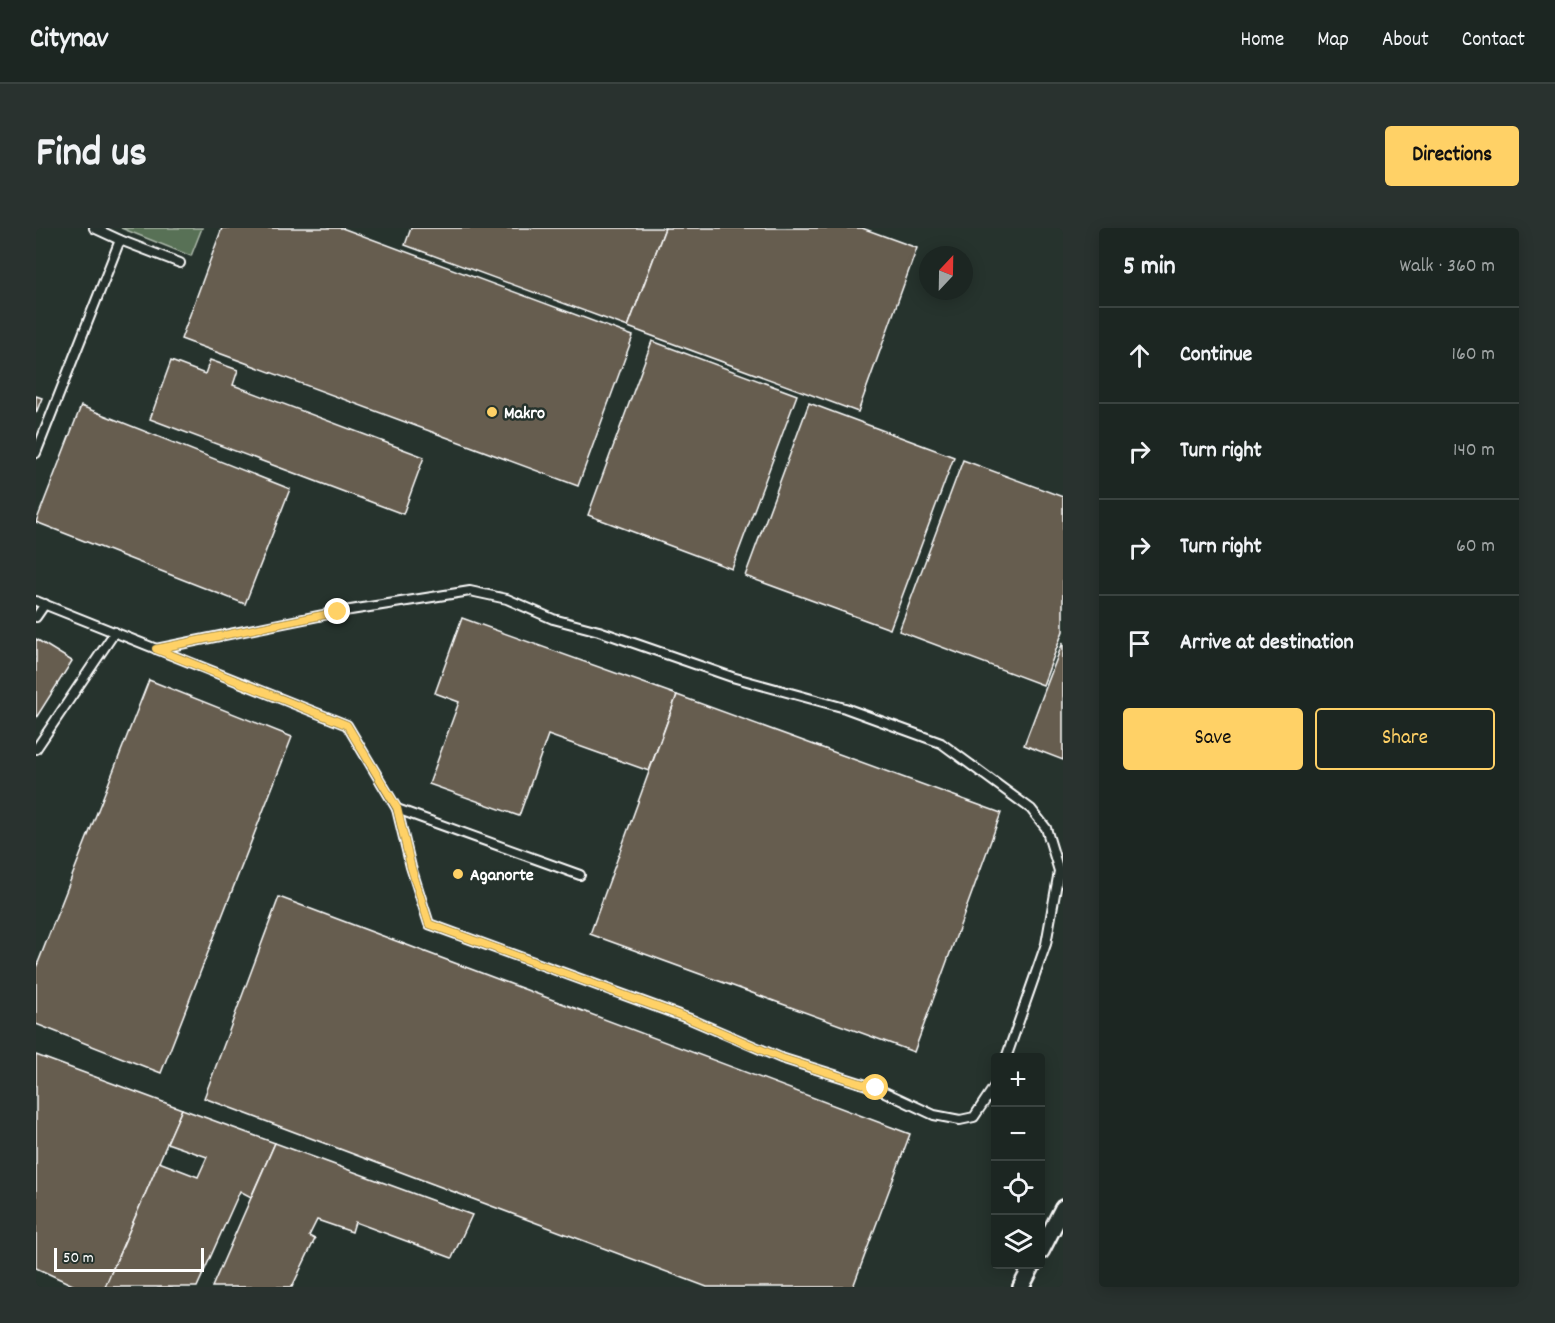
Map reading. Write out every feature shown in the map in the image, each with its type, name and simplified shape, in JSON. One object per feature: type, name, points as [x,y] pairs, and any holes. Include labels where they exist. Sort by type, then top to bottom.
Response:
[{"type":"street","points":[[1045,1243],[1063,1208]]},
{"type":"street","points":[[1021,1287],[1030,1269]]},
{"type":"lane","points":[[94,228],[180,263]]},
{"type":"lane","points":[[36,453],[120,240]]},
{"type":"lane","points":[[156,649],[338,612],[470,591],[507,598],[553,619],[609,634],[732,677],[845,708],[941,743],[1031,809],[1046,828],[1059,871],[1046,944],[1008,1053]]},
{"type":"lane","points":[[36,601],[347,725],[397,808],[411,867],[429,924],[690,1019],[781,1058],[876,1088],[934,1115],[960,1120],[974,1117],[991,1092]]},
{"type":"lane","points":[[36,617],[45,604]]},
{"type":"lane","points":[[36,749],[115,632]]},
{"type":"lane","points":[[397,808],[580,875]]},
{"type":"green space","points":[[121,228],[202,228],[191,256]]},
{"type":"building","name":"Makro","points":[[222,228],[342,228],[633,336],[578,486],[181,339]]},
{"type":"building","points":[[411,228],[665,228],[628,327],[405,245]]},
{"type":"building","points":[[665,228],[862,228],[917,248],[858,412],[628,327]]},
{"type":"building","points":[[652,341],[797,395],[732,569],[588,515]]},
{"type":"building","points":[[210,360],[238,370],[233,385],[424,457],[403,514],[150,419],[171,361],[205,374]]},
{"type":"building","points":[[36,396],[42,398],[36,413]]},
{"type":"building","points":[[809,403],[954,457],[890,629],[745,576]]},
{"type":"building","points":[[81,406],[290,489],[245,604],[36,522]]},
{"type":"building","points":[[963,460],[1063,497],[1063,631],[1043,685],[899,631]]},
{"type":"building","points":[[462,618],[677,695],[649,771],[548,735],[519,816],[429,784],[459,702],[435,693]]},
{"type":"building","points":[[36,639],[72,661],[36,718]]},
{"type":"building","points":[[1063,642],[1063,760],[1024,745]]},
{"type":"building","points":[[149,680],[292,737],[161,1073],[36,1024],[36,968]]},
{"type":"building","points":[[677,695],[1001,813],[914,1052],[590,934]]},
{"type":"building","points":[[279,897],[910,1134],[853,1287],[707,1287],[204,1098]]},
{"type":"building","points":[[36,1055],[182,1109],[105,1287],[77,1287],[36,1268]]},
{"type":"building","points":[[182,1109],[275,1143],[251,1197],[240,1191],[197,1287],[105,1287],[159,1162],[198,1177],[207,1157],[167,1143]]},
{"type":"building","points":[[275,1143],[472,1215],[452,1258],[355,1222],[352,1232],[317,1220],[309,1236],[315,1239],[292,1287],[212,1287]]},
{"type":"place","name":"Makro","points":[[492,412]]},
{"type":"place","name":"Aganorte","points":[[458,874]]},
{"type":"route","points":[[338,612],[156,649],[347,725],[397,808],[411,867],[429,924],[690,1019],[781,1058],[876,1088]]}]
